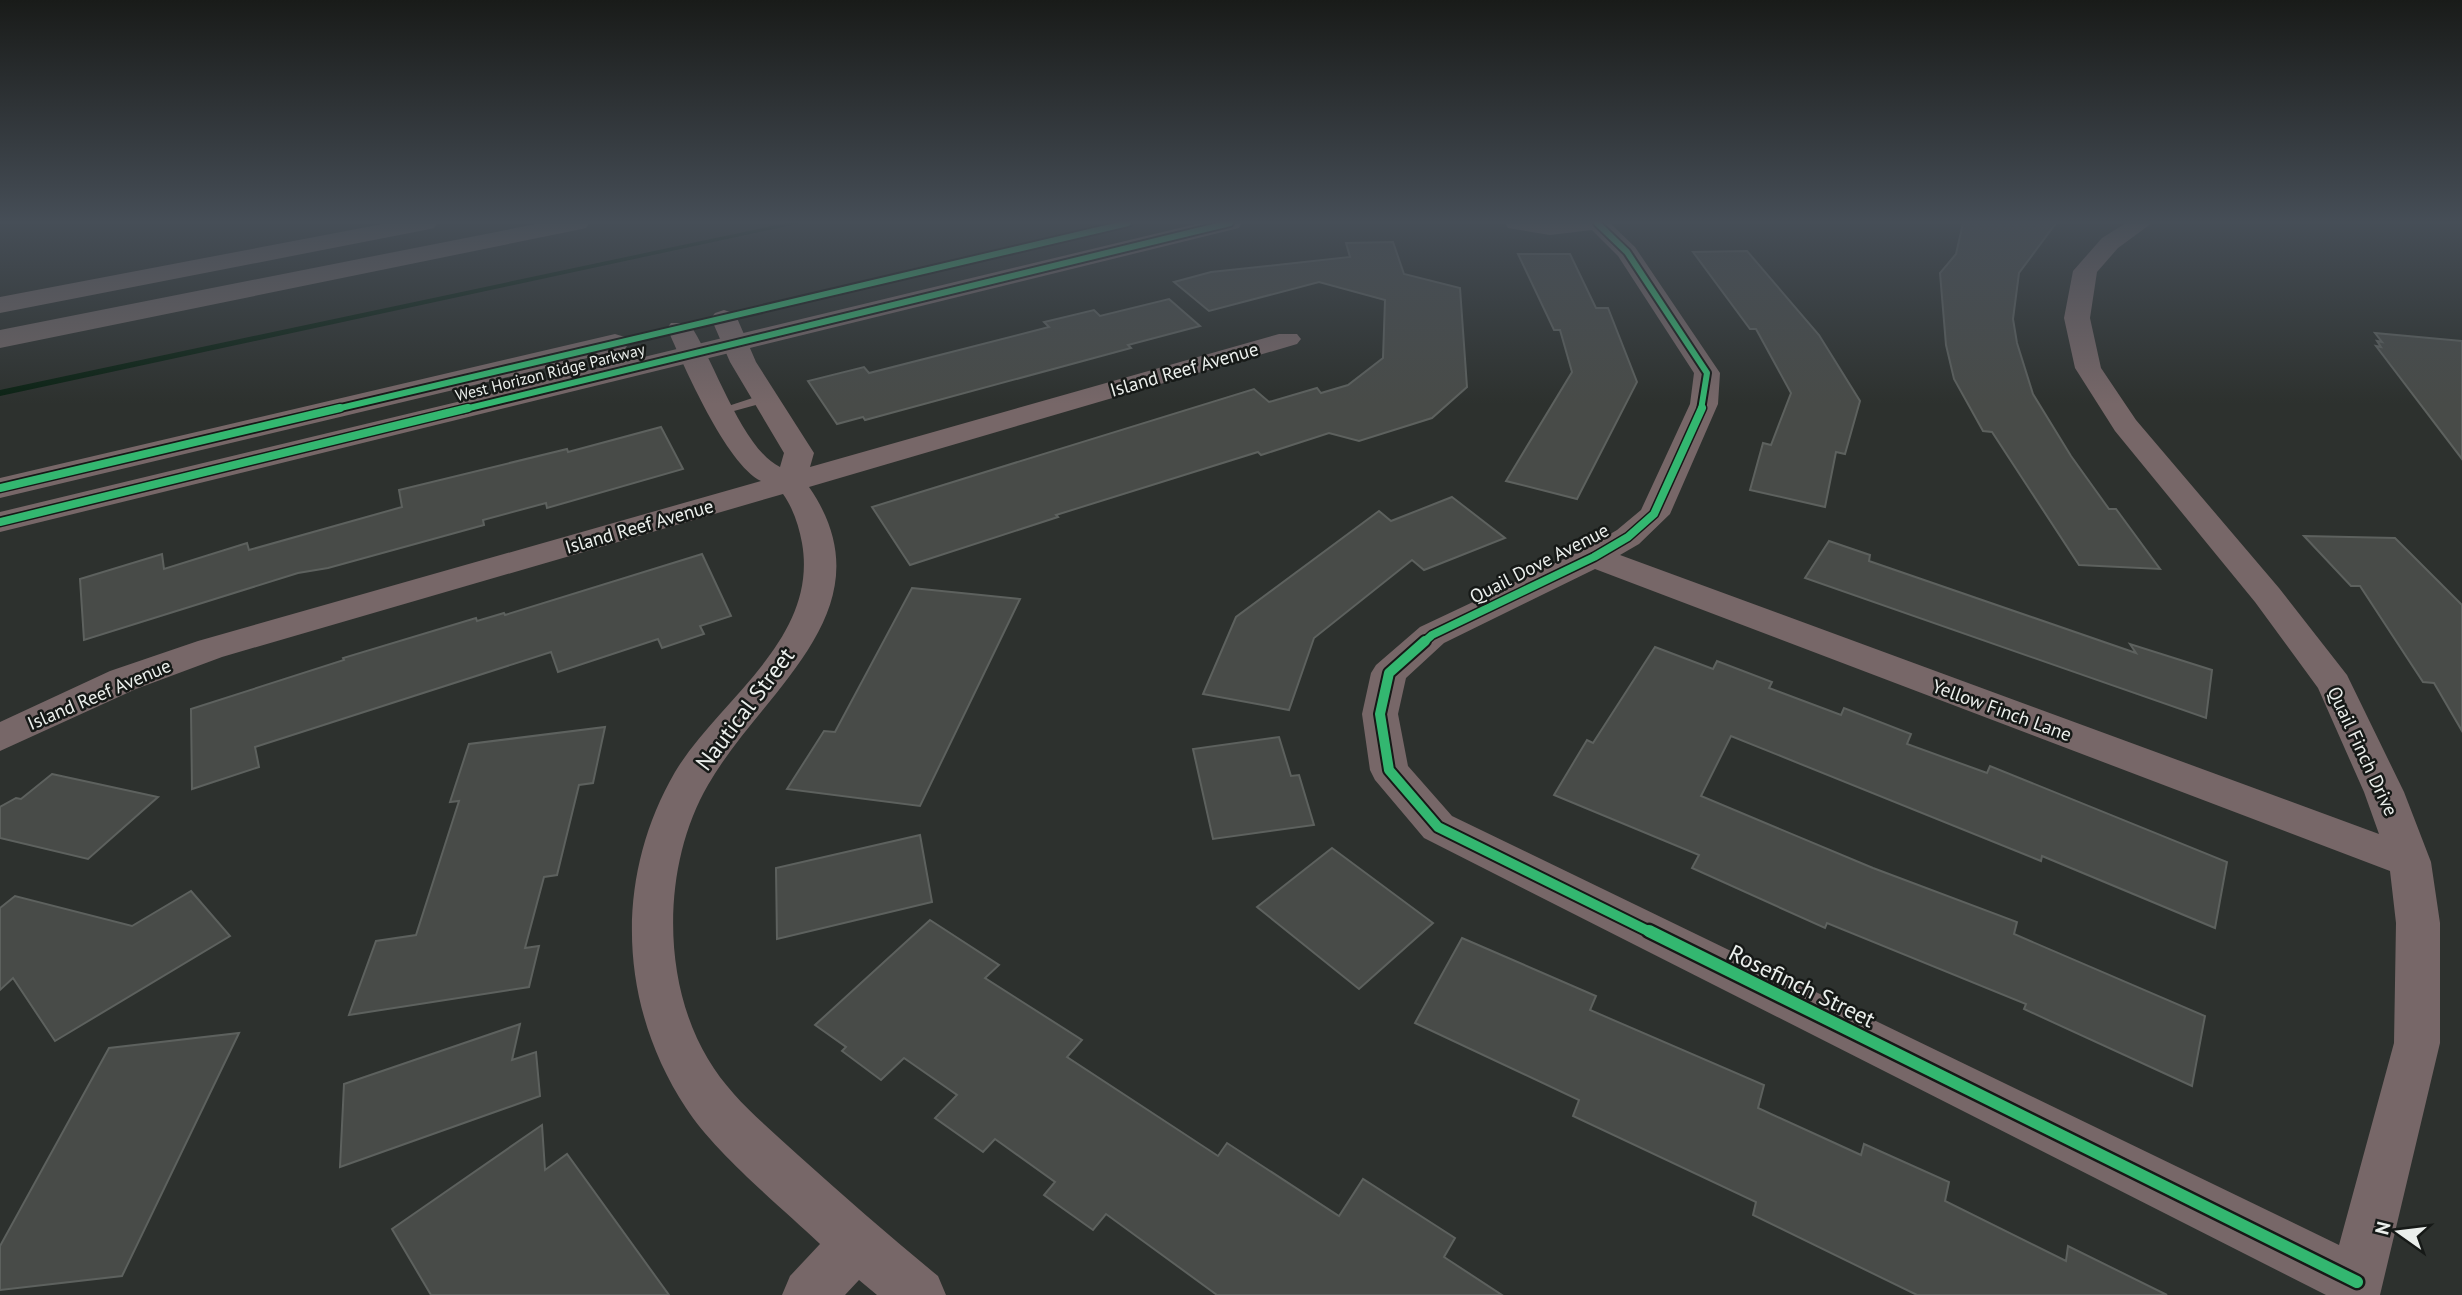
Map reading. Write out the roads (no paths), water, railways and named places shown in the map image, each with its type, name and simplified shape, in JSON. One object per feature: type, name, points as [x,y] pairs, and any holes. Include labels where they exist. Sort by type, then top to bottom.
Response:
[{"type":"highway","points":[[0,305],[112,283]]},
{"type":"highway","points":[[0,339],[276,283]]},
{"type":"main road","name":"West Horizon Ridge Parkway","points":[[0,522],[901,283]]},
{"type":"main road","name":"West Horizon Ridge Parkway","points":[[729,329],[944,283]]},
{"type":"main road","name":"West Horizon Ridge Parkway","points":[[0,488],[685,340]]},
{"type":"street","name":"Quail Dove Avenue","points":[[1432,635],[1594,557],[1628,537],[1654,514],[1704,404],[1707,373],[1648,283]]},
{"type":"street","name":"Quail Finch Drive","points":[[2083,283],[2077,318],[2088,368],[2125,425],[2267,595],[2334,684],[2384,792],[2410,862],[2418,923],[2417,1043],[2355,1288]]},
{"type":"street","points":[[685,340],[755,465],[791,483],[799,453],[743,362],[729,329]]},
{"type":"street","name":"Island Reef Avenue","points":[[0,738],[123,680],[210,649],[1288,339]]},
{"type":"street","name":"Nautical Street","points":[[791,483],[817,533],[820,573],[811,606],[796,640],[772,677],[736,718],[692,779],[670,827],[655,881],[652,937],[659,991],[675,1044],[705,1096],[856,1244],[919,1295]]},
{"type":"street","name":"Yellow Finch Lane","points":[[1594,557],[2410,862]]},
{"type":"street","name":"Rosefinch Street","points":[[1432,635],[1389,673],[1380,714],[1389,770],[1438,827],[2355,1288]]},
{"type":"street","points":[[809,1295],[856,1244]]},
{"type":"lane","points":[[723,410],[765,398]]},
{"type":"waterway","points":[[0,393],[514,283]]}]
